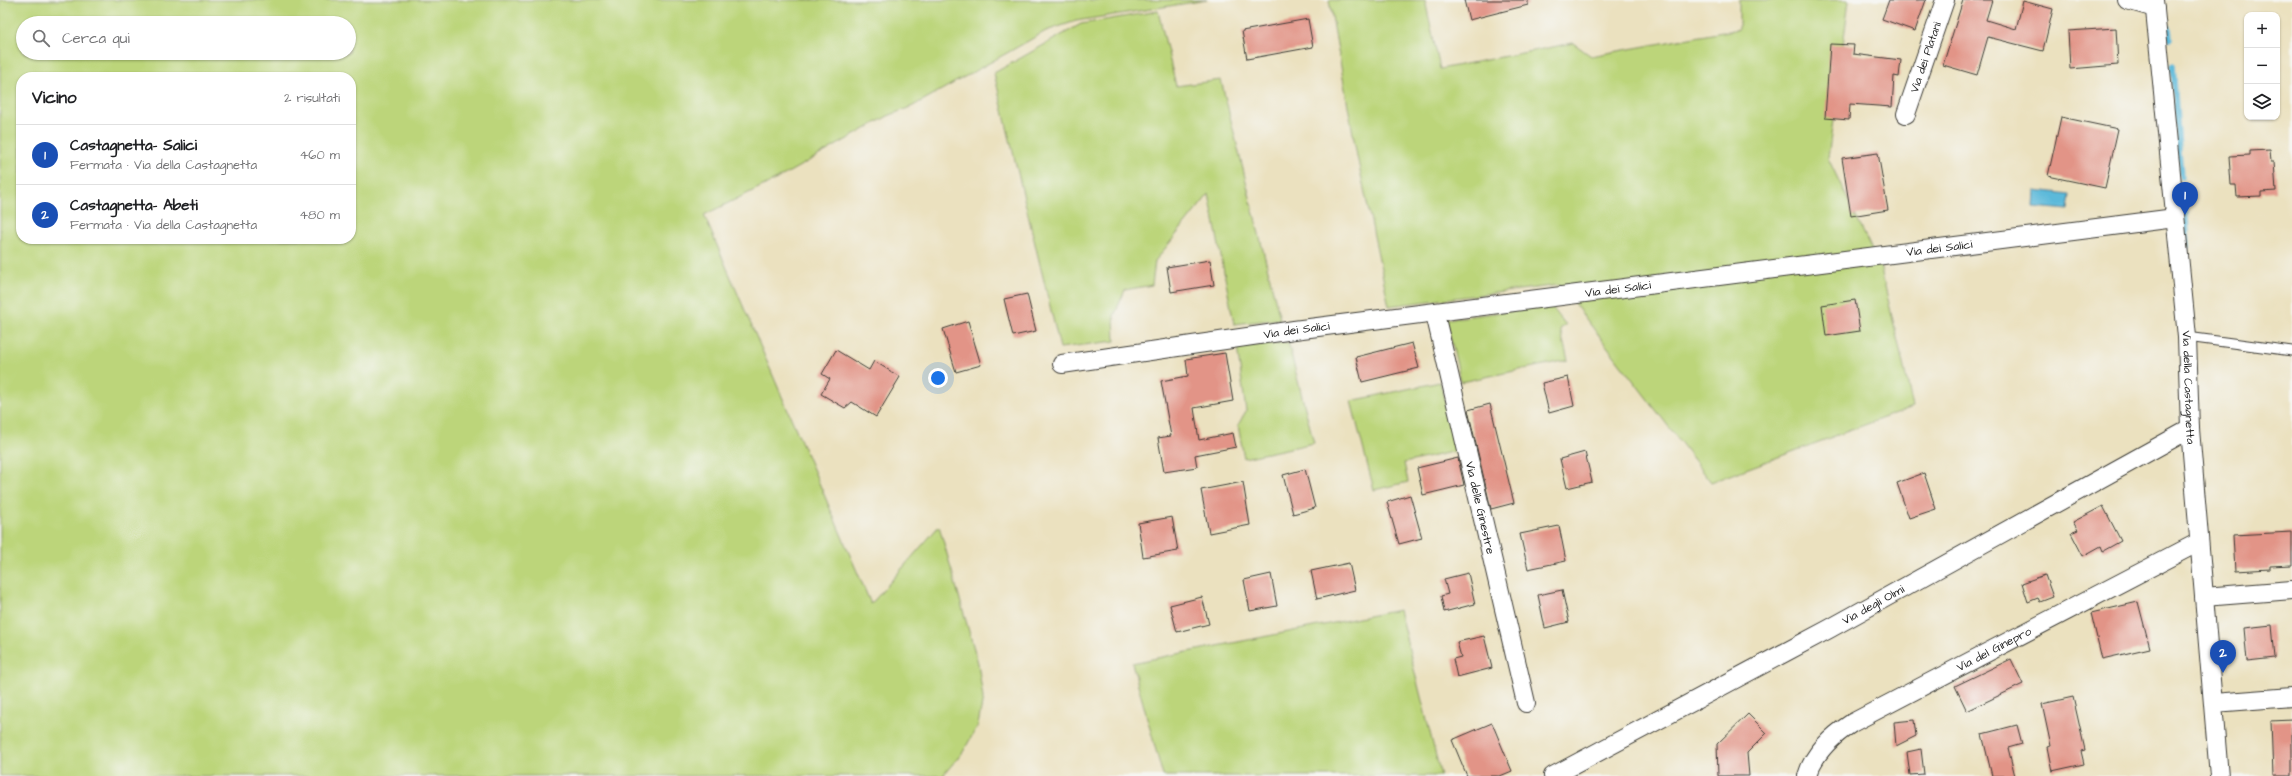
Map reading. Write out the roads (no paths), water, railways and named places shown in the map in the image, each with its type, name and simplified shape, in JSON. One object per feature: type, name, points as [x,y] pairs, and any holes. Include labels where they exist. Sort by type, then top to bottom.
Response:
[{"type":"street","name":"Via dei Platani","points":[[1906,114],[1945,0]]},
{"type":"street","points":[[2127,0],[2155,4]]},
{"type":"street","name":"Via della Castagnetta","points":[[2155,4],[2187,337],[2190,429],[2219,776]]},
{"type":"street","name":"Via dei Salici","points":[[1062,364],[1294,330],[1435,314],[2175,218]]},
{"type":"street","name":"Via delle Ginestre","points":[[1435,314],[1526,703]]},
{"type":"street","name":"Via degli Olmi","points":[[1553,776],[1829,630],[2190,429]]},
{"type":"street","name":"Via del Ginepro","points":[[1807,776],[1813,761],[1824,745],[1852,723],[2200,542]]},
{"type":"street","points":[[2204,597],[2292,590]]},
{"type":"street","points":[[2214,703],[2292,697]]},
{"type":"lane","points":[[2187,337],[2292,351]]},
{"type":"water","points":[[2035,190],[2070,194],[2068,210],[2034,207]]},
{"type":"waterway","points":[[2169,28],[2170,38]]},
{"type":"waterway","points":[[2173,66],[2181,177]]},
{"type":"waterway","points":[[2184,194],[2188,246]]},
{"type":"place","name":"Castagnetta- Salici","points":[[2185,215]]},
{"type":"place","name":"Castagnetta- Abeti","points":[[2223,673]]}]
